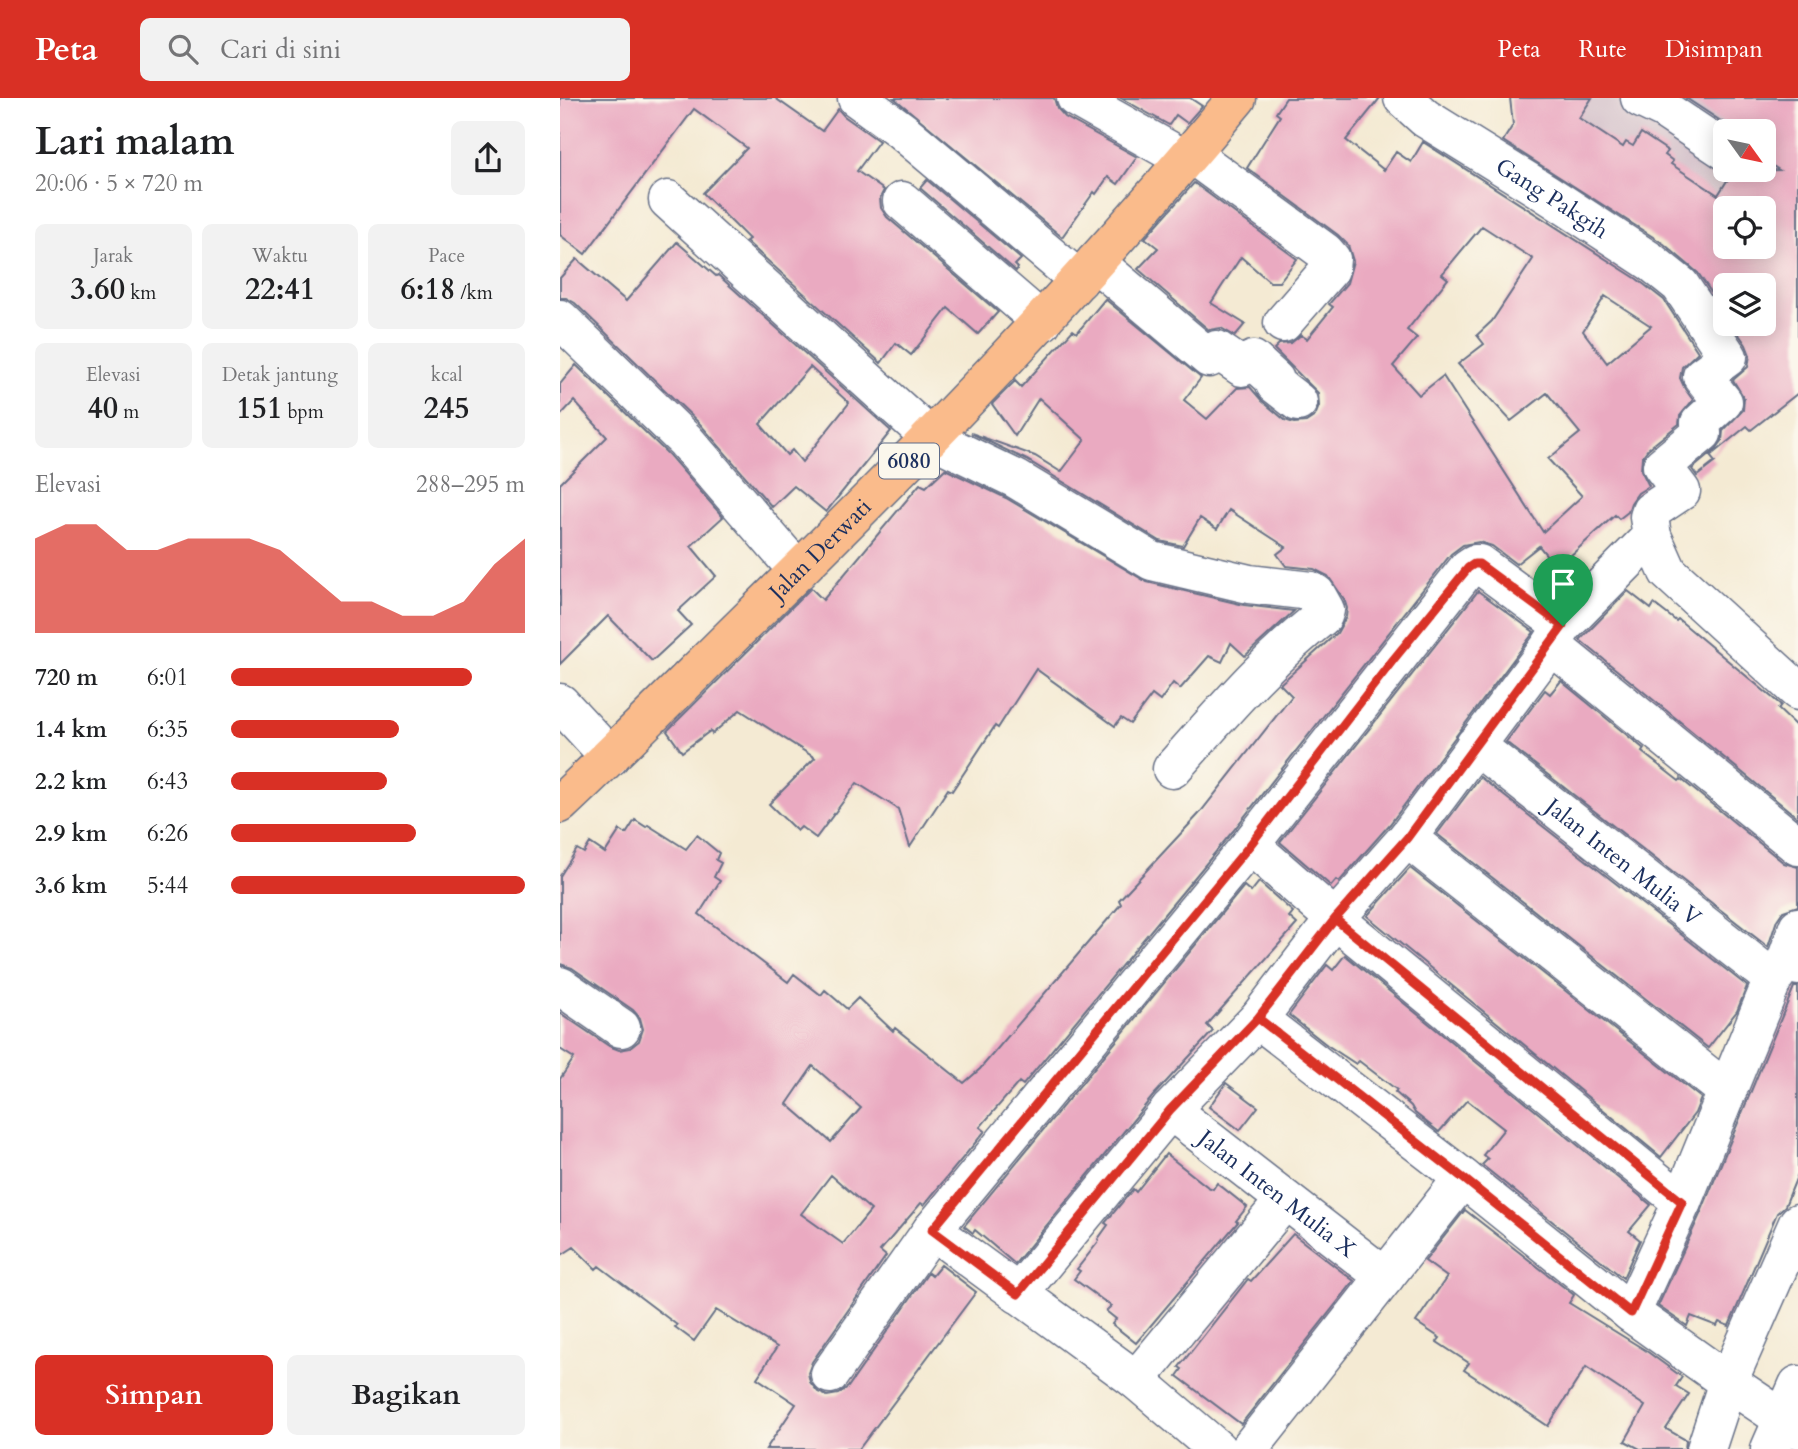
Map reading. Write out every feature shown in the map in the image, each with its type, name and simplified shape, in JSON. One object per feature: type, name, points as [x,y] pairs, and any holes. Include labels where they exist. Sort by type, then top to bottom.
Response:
[{"type":"main road","name":"Jalan Derwati","points":[[560,804],[931,438],[1087,271],[1189,157],[1237,98]]},
{"type":"street","points":[[857,98],[1087,271],[1209,358],[1217,350],[1242,367],[1252,360],[1298,402]]},
{"type":"street","points":[[1076,98],[1189,157],[1325,252],[1331,259],[1330,269],[1283,323]]},
{"type":"street","name":"Gang Pakgih","points":[[1403,98],[1426,118],[1513,171],[1650,261],[1681,285],[1728,356],[1702,376],[1723,402],[1700,423],[1702,433],[1662,466],[1681,491],[1651,511],[1649,517],[1652,536]]},
{"type":"street","points":[[1640,98],[1663,109],[1713,142]]},
{"type":"street","points":[[668,200],[931,438],[1016,479],[1152,561],[1249,584],[1302,589],[1316,594],[1325,610],[1323,616],[1262,667],[1172,769]]},
{"type":"street","points":[[902,201],[1042,321]]},
{"type":"street","points":[[560,319],[685,440],[798,570]]},
{"type":"street","points":[[1018,1294],[1170,1110],[1258,1018],[1335,919],[1407,838],[1557,636],[1652,536],[1668,572],[1798,691]]},
{"type":"street","points":[[830,1374],[932,1230],[1250,845],[1393,660],[1474,564],[1479,564],[1557,636],[1798,846]]},
{"type":"street","points":[[560,704],[610,757]]},
{"type":"street","name":"Jalan Inten Mulia V","points":[[1475,745],[1789,958]]},
{"type":"street","points":[[1407,838],[1727,1091]]},
{"type":"street","points":[[1250,845],[1335,919],[1682,1202]]},
{"type":"street","points":[[1631,1313],[1682,1202],[1727,1091],[1789,958]]},
{"type":"street","points":[[560,986],[621,1028]]},
{"type":"street","points":[[1258,1018],[1631,1313],[1787,1420]]},
{"type":"street","name":"Jalan Inten Mulia X","points":[[1170,1110],[1385,1277]]},
{"type":"street","points":[[1249,1449],[1463,1178]]},
{"type":"street","points":[[1136,1380],[1284,1200]]},
{"type":"street","points":[[1706,1449],[1728,1382],[1798,1223]]},
{"type":"street","points":[[932,1230],[1136,1380],[1217,1449]]},
{"type":"shaded area","points":[[1540,98],[1798,98],[1798,266],[1776,255],[1776,196],[1713,196],[1713,200]]},
{"type":"building","points":[[560,98],[775,98],[822,131],[838,109],[879,141],[857,171],[884,190],[880,198],[881,208],[887,217],[998,312],[978,334],[948,308],[911,355],[896,343],[881,363],[746,241],[749,239],[703,193],[747,148],[694,109],[585,254],[560,235]]},
{"type":"building","points":[[894,98],[1054,98],[1057,108],[1065,117],[1137,157],[1118,184],[1108,177],[1062,237]]},
{"type":"building","points":[[1121,98],[1190,98],[1202,106],[1187,123],[1176,115],[1169,125]]},
{"type":"building","points":[[1286,98],[1380,98],[1346,140],[1384,170],[1396,152],[1411,162],[1423,142],[1637,279],[1664,300],[1698,352],[1682,367],[1680,378],[1693,400],[1680,416],[1679,424],[1642,457],[1641,470],[1649,486],[1638,493],[1628,512],[1619,519],[1615,515],[1557,568],[1539,546],[1516,564],[1492,546],[1479,542],[1463,545],[1451,554],[1233,831],[1023,1085],[1019,1082],[980,1127],[985,1131],[924,1205],[921,1203],[880,1251],[886,1256],[812,1362],[808,1373],[810,1382],[818,1392],[827,1396],[838,1394],[848,1387],[928,1273],[932,1276],[941,1265],[976,1292],[859,1449],[766,1449],[796,1404],[757,1378],[777,1347],[716,1310],[694,1341],[599,1266],[596,1269],[574,1247],[560,1256],[560,1079],[574,1058],[560,1049],[560,1013],[619,1050],[630,1048],[639,1041],[643,1029],[640,1018],[633,1010],[572,968],[560,964],[560,876],[577,849],[584,853],[590,843],[605,853],[620,830],[626,834],[635,820],[686,849],[697,835],[719,853],[716,860],[721,863],[714,877],[720,881],[699,914],[788,982],[794,974],[821,995],[825,990],[847,1009],[858,998],[893,1031],[895,1028],[964,1083],[980,1069],[1121,904],[1119,900],[1199,814],[1292,696],[1280,684],[1337,633],[1346,617],[1344,599],[1328,576],[1314,569],[1286,566],[1277,554],[1286,547],[1229,510],[1217,529],[1200,518],[1183,546],[1160,541],[1027,460],[971,433],[1035,456],[1061,472],[1085,440],[1039,398],[1015,436],[992,404],[1015,381],[1021,387],[1073,330],[1077,333],[1105,299],[1201,378],[1184,400],[1207,419],[1237,388],[1250,387],[1285,420],[1294,423],[1306,422],[1315,416],[1319,406],[1318,393],[1274,349],[1279,344],[1291,343],[1301,335],[1307,339],[1333,307],[1329,304],[1347,283],[1353,261],[1348,245],[1338,235],[1247,168],[1280,116],[1276,113]],"holes":[[[1482,226],[1533,259],[1492,321],[1477,335],[1484,344],[1458,364],[1511,421],[1547,393],[1580,433],[1548,459],[1582,496],[1543,532],[1443,376],[1419,395],[1393,366],[1417,338],[1407,330],[1448,279],[1442,274]],[[1605,296],[1651,326],[1607,363],[1583,331]],[[813,1066],[861,1108],[831,1142],[787,1104]],[[831,1175],[871,1210],[843,1244],[801,1214]]]},
{"type":"building","points":[[1510,98],[1592,98],[1579,118],[1623,147],[1626,142],[1633,146],[1641,133],[1668,151],[1665,155],[1673,161],[1671,164],[1718,195],[1726,182],[1776,182],[1776,170],[1779,170],[1776,168],[1776,119],[1718,119],[1686,98],[1798,98],[1798,393],[1751,430],[1747,426],[1710,456],[1715,462],[1697,476],[1692,469],[1716,449],[1722,441],[1723,431],[1743,410],[1744,398],[1733,380],[1748,367],[1750,355],[1740,336],[1776,336],[1776,273],[1713,273],[1713,295],[1698,273],[1664,244],[1503,141],[1513,125]]},
{"type":"building","points":[[927,180],[1021,259],[1015,265],[1018,268],[1016,271],[920,188]]},
{"type":"building","points":[[1194,183],[1297,259],[1279,282],[1270,282],[1241,257],[1211,303],[1245,324],[1235,336],[1221,328],[1209,330],[1138,269],[1158,248],[1145,238]]},
{"type":"building","points":[[677,242],[718,275],[891,431],[826,512],[794,486],[772,507],[700,424],[575,303],[560,298],[560,278],[577,259],[626,301]],"holes":[[[810,367],[849,403],[802,462],[792,450],[787,455],[760,424]]]},
{"type":"building","points":[[576,365],[669,455],[723,517],[691,546],[716,576],[678,611],[691,625],[652,661],[608,616],[560,664],[560,484],[607,437],[574,401],[560,416],[560,384]]},
{"type":"building","points":[[945,469],[1006,498],[1147,582],[1244,605],[1294,611],[1245,656],[1231,643],[1222,662],[1209,656],[1180,689],[1173,683],[1160,701],[1152,695],[1130,724],[1121,718],[1115,726],[1036,669],[998,728],[995,726],[952,791],[948,789],[910,847],[898,809],[857,783],[816,838],[801,827],[797,831],[769,804],[815,758],[740,710],[712,734],[710,731],[682,752],[667,731],[811,588],[823,600],[920,484],[926,487]]},
{"type":"building","points":[[1478,591],[1534,632],[1390,824],[1339,882],[1336,880],[1331,886],[1280,842]]},
{"type":"building","points":[[1628,591],[1651,609],[1654,604],[1676,621],[1678,619],[1781,705],[1778,709],[1798,728],[1798,818],[1580,640]]},
{"type":"building","points":[[1561,681],[1644,749],[1642,752],[1679,781],[1681,779],[1784,863],[1798,867],[1798,906],[1783,911],[1768,947],[1506,742],[1545,690],[1550,694]]},
{"type":"building","points":[[1480,777],[1747,986],[1737,1011],[1708,1048],[1437,834]]},
{"type":"building","points":[[1410,868],[1701,1098],[1695,1113],[1661,1157],[1367,916]]},
{"type":"building","points":[[1259,882],[1293,912],[1289,917],[1297,924],[1207,1025],[1213,1031],[1153,1096],[1015,1264],[975,1230],[973,1233],[964,1226],[1244,886],[1251,892]]},
{"type":"building","points":[[1345,955],[1651,1205],[1629,1231],[1640,1240],[1623,1278],[1482,1165],[1488,1159],[1483,1155],[1504,1129],[1467,1100],[1439,1132],[1415,1113],[1395,1092],[1397,1090],[1359,1061],[1356,1064],[1327,1045],[1289,1015],[1327,965],[1333,970]]},
{"type":"building","points":[[1794,987],[1798,987],[1798,1174],[1785,1206],[1777,1213],[1729,1326],[1719,1322],[1717,1326],[1691,1316],[1687,1326],[1658,1306],[1702,1210]]},
{"type":"building","points":[[1226,1083],[1258,1107],[1240,1130],[1209,1107]]},
{"type":"building","points":[[1166,1154],[1208,1187],[1213,1189],[1217,1183],[1247,1207],[1236,1221],[1238,1222],[1136,1343],[1112,1324],[1116,1319],[1106,1311],[1111,1306],[1074,1279],[1080,1271],[1077,1269],[1108,1225],[1105,1223],[1133,1189],[1136,1192]]},
{"type":"building","points":[[1465,1210],[1574,1295],[1569,1303],[1645,1350],[1682,1377],[1676,1386],[1689,1394],[1666,1429],[1686,1440],[1685,1449],[1640,1449],[1625,1441],[1645,1406],[1586,1367],[1548,1426],[1464,1370],[1469,1363],[1437,1342],[1440,1338],[1416,1322],[1447,1277],[1425,1261]]},
{"type":"building","points":[[1293,1234],[1354,1281],[1241,1424],[1177,1376],[1182,1369],[1179,1367],[1248,1279],[1251,1281]]},
{"type":"route","points":[[1563,626],[1407,838],[1335,919],[1297,969],[1258,1018],[1631,1313],[1682,1202],[1335,919],[1258,1018],[1170,1110],[1018,1294],[932,1230],[1250,845],[1468,568],[1479,564],[1563,626]]}]
